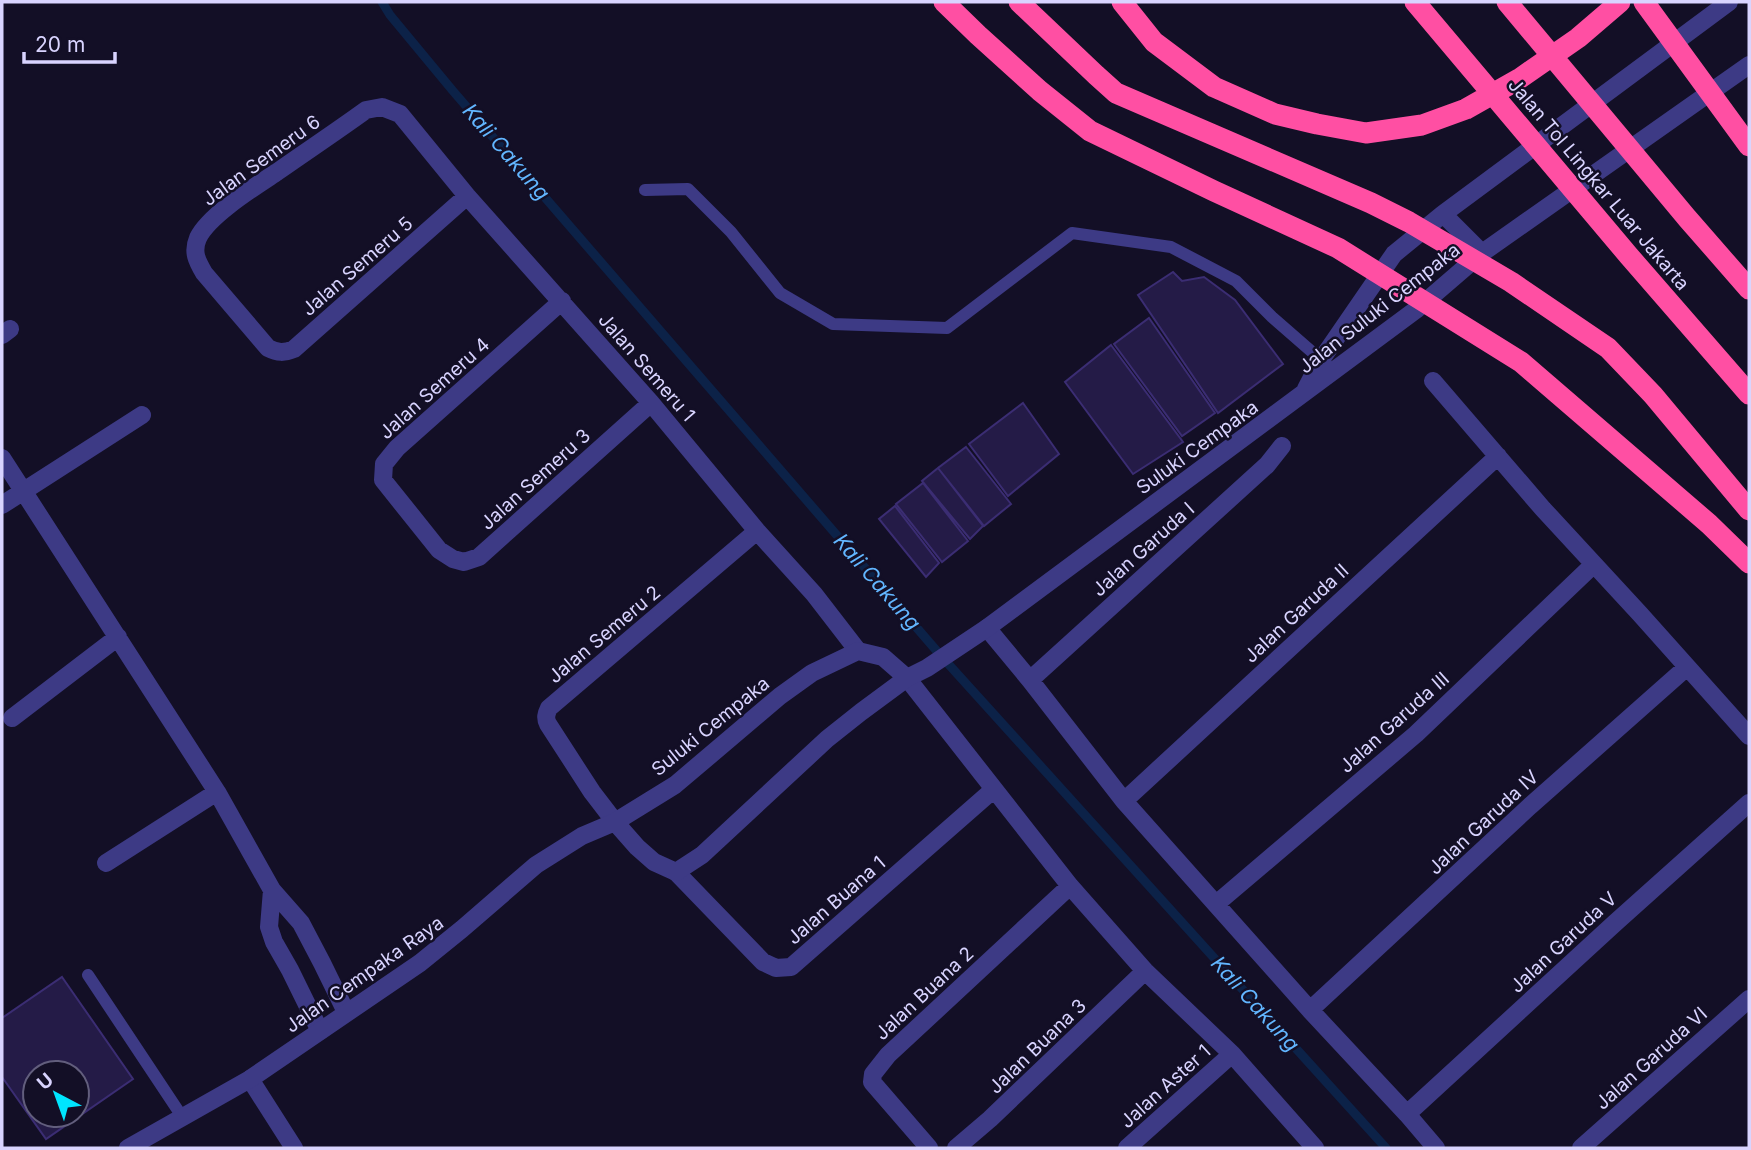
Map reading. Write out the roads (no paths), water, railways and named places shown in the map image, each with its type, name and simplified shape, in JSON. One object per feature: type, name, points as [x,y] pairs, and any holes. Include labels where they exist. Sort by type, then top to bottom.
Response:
[{"type":"highway","points":[[944,2],[1040,91],[1090,131],[1338,248],[1521,362],[1709,524],[1749,563]]},
{"type":"highway","points":[[1019,2],[1116,93],[1409,222],[1511,282],[1608,348],[1653,395],[1749,510]]},
{"type":"highway","points":[[1122,2],[1154,42],[1214,87],[1275,114],[1366,133],[1422,125],[1466,109],[1519,79],[1578,38],[1619,2]]},
{"type":"highway","name":"Jalan Tol Lingkar Luar Jakarta","points":[[1415,2],[1632,260],[1749,394]]},
{"type":"highway","points":[[1507,2],[1749,289]]},
{"type":"highway","points":[[1643,2],[1745,140]]},
{"type":"street","name":"Jalan Suluki Cempaka","points":[[1305,392],[1328,366],[1394,254],[1443,214],[1729,2]]},
{"type":"street","name":"Jalan Suluki Cempaka","points":[[1328,366],[1417,309],[1482,253],[1749,65]]},
{"type":"street","name":"Jalan Semeru 6","points":[[268,348],[204,273],[194,251],[198,238],[232,203],[366,110],[382,107],[400,114]]},
{"type":"street","name":"Jalan Semeru 1","points":[[400,114],[467,196],[651,403],[757,531],[814,594],[858,651]]},
{"type":"street","name":"Jalan Semeru 5","points":[[268,348],[277,353],[294,349],[467,196]]},
{"type":"street","points":[[1443,214],[1482,253]]},
{"type":"street","name":"Jalan Semeru 4","points":[[439,550],[383,480],[384,464],[397,448],[562,302]]},
{"type":"street","points":[[1433,381],[1543,509],[1749,736]]},
{"type":"street","name":"Suluki Cempaka","points":[[676,872],[702,855],[827,739],[869,706],[907,678],[959,649],[1305,392]]},
{"type":"street","name":"Jalan Semeru 3","points":[[439,550],[464,562],[479,557],[651,403]]},
{"type":"street","points":[[2,505],[142,415]]},
{"type":"street","name":"Jalan Garuda I","points":[[1030,680],[1267,465],[1282,446]]},
{"type":"street","name":"Jalan Garuda II","points":[[1124,801],[1498,456]]},
{"type":"street","points":[[2,458],[217,792],[272,890],[301,923],[346,1012]]},
{"type":"street","name":"Jalan Semeru 2","points":[[615,821],[592,792],[548,724],[547,712],[757,531]]},
{"type":"street","name":"Jalan Garuda III","points":[[1216,904],[1416,734],[1593,565]]},
{"type":"street","points":[[987,628],[1124,801],[1436,1148]]},
{"type":"street","points":[[12,718],[118,637]]},
{"type":"street","points":[[858,651],[883,657],[907,678],[1070,886],[1145,971],[1232,1055],[1310,1146]]},
{"type":"street","name":"Suluki Cempaka","points":[[615,821],[675,785],[779,696],[812,673],[858,651]]},
{"type":"street","name":"Jalan Garuda IV","points":[[1310,1010],[1530,806],[1687,667]]},
{"type":"street","name":"Jalan Buana 1","points":[[676,872],[763,962],[776,968],[791,967],[993,790]]},
{"type":"street","points":[[106,863],[217,792]]},
{"type":"street","name":"Jalan Garuda V","points":[[1407,1114],[1749,803]]},
{"type":"street","points":[[615,821],[654,862],[676,872]]},
{"type":"street","name":"Jalan Cempaka Raya","points":[[128,1148],[250,1079],[420,963],[536,866],[582,836],[615,821]]},
{"type":"street","name":"Jalan Buana 2","points":[[925,1145],[872,1082],[873,1074],[888,1055],[1070,886]]},
{"type":"street","points":[[272,890],[269,926],[274,942],[320,1031]]},
{"type":"street","name":"Jalan Buana 3","points":[[956,1148],[1145,971]]},
{"type":"street","name":"Jalan Garuda VI","points":[[1581,1148],[1749,999]]},
{"type":"street","name":"Jalan Aster 1","points":[[1127,1148],[1232,1055]]},
{"type":"street","points":[[250,1079],[294,1148]]},
{"type":"lane","points":[[645,190],[688,189],[731,232],[780,293],[833,324],[947,328],[1072,233],[1171,247],[1236,281],[1328,366]]},
{"type":"lane","points":[[88,975],[183,1118]]},
{"type":"waterway","name":"Kali Cakung","points":[[382,2],[453,91],[942,657],[1386,1148]]}]
